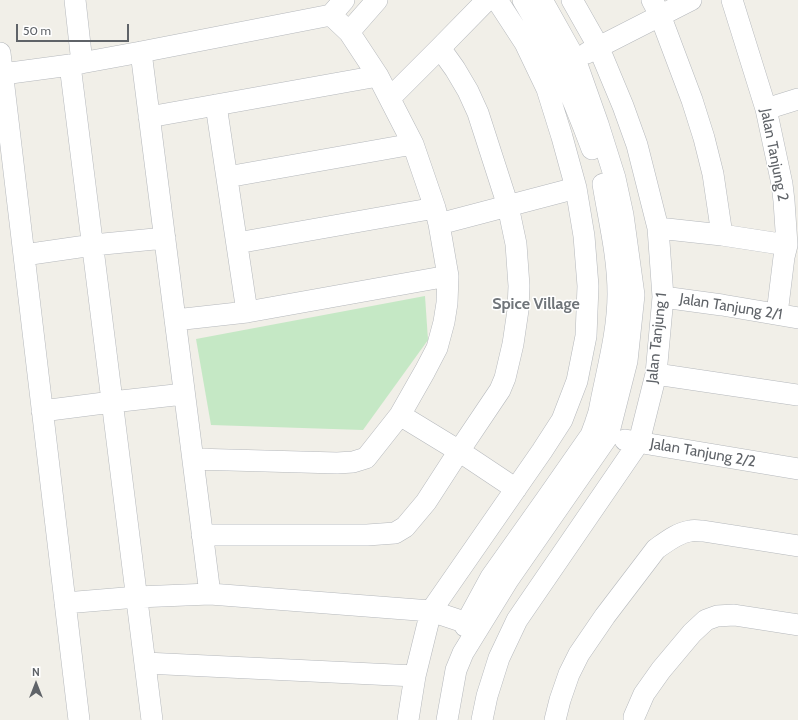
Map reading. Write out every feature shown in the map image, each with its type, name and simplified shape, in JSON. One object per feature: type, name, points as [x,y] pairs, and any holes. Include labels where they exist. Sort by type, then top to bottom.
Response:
[{"type":"street","points":[[76,0],[76,64],[93,245],[152,720]]},
{"type":"street","points":[[349,32],[377,0]]},
{"type":"street","points":[[390,98],[487,0]]},
{"type":"street","points":[[408,720],[415,676],[431,611],[562,420],[577,381],[586,336],[588,286],[584,236],[576,188],[547,89],[525,43],[497,0]]},
{"type":"street","points":[[447,720],[456,670],[491,577],[591,435],[600,412],[616,330],[618,295],[617,266],[602,183],[593,150],[546,40],[523,0]]},
{"type":"street","points":[[472,625],[508,580],[608,436],[627,361],[634,296],[623,215],[615,178],[575,59],[542,0]]},
{"type":"street","name":"Jalan Tanjung 1","points":[[482,720],[487,696],[499,658],[517,620],[639,442],[656,374],[663,297],[658,228],[637,145],[623,106],[598,46],[572,0]]},
{"type":"street","points":[[568,89],[575,59],[598,46],[656,8],[691,0]]},
{"type":"street","name":"Jalan Tanjung 2","points":[[732,0],[766,109],[782,184],[787,245],[776,314]]},
{"type":"street","points":[[79,720],[1,64],[76,64],[141,52],[338,7],[349,32],[378,76],[413,144],[437,216],[448,276],[448,304],[437,348],[400,415],[366,458],[353,462],[337,463],[193,459]]},
{"type":"street","points":[[656,8],[692,100],[704,138],[713,174],[722,235]]},
{"type":"street","points":[[202,535],[367,535],[395,532],[405,527],[426,502],[458,451],[500,390],[505,378],[513,344],[518,310],[519,286],[516,244],[508,206],[478,113],[464,86],[440,48]]},
{"type":"street","points":[[551,51],[575,59]]},
{"type":"street","points":[[141,52],[210,594]]},
{"type":"street","points":[[149,118],[378,76]]},
{"type":"street","points":[[766,109],[798,99]]},
{"type":"street","points":[[216,106],[247,312]]},
{"type":"street","points":[[227,177],[413,144]]},
{"type":"street","points":[[237,243],[508,206],[576,188]]},
{"type":"street","points":[[658,228],[722,235],[787,245]]},
{"type":"street","points":[[24,255],[93,245],[165,238]]},
{"type":"street","points":[[175,320],[247,312],[448,276]]},
{"type":"street","name":"Jalan Tanjung 2/1","points":[[663,297],[798,318]]},
{"type":"street","points":[[656,374],[798,395]]},
{"type":"street","points":[[42,411],[184,394]]},
{"type":"street","points":[[600,412],[608,436]]},
{"type":"street","points":[[400,415],[516,489]]},
{"type":"street","points":[[582,449],[608,436]]},
{"type":"street","name":"Jalan Tanjung 2/2","points":[[608,436],[798,469]]},
{"type":"street","points":[[555,720],[569,674],[579,654],[656,549],[665,542],[691,531],[702,531],[798,546]]},
{"type":"street","points":[[65,603],[137,597],[210,594],[431,611],[472,625]]},
{"type":"street","points":[[634,720],[644,694],[661,670],[692,633],[706,620],[717,616],[734,615],[798,625]]},
{"type":"street","points":[[145,663],[415,676]]},
{"type":"green space","points":[[425,296],[428,340],[363,430],[211,425],[196,339]]},
{"type":"district","name":"Spice Village","points":[[536,304]]}]
